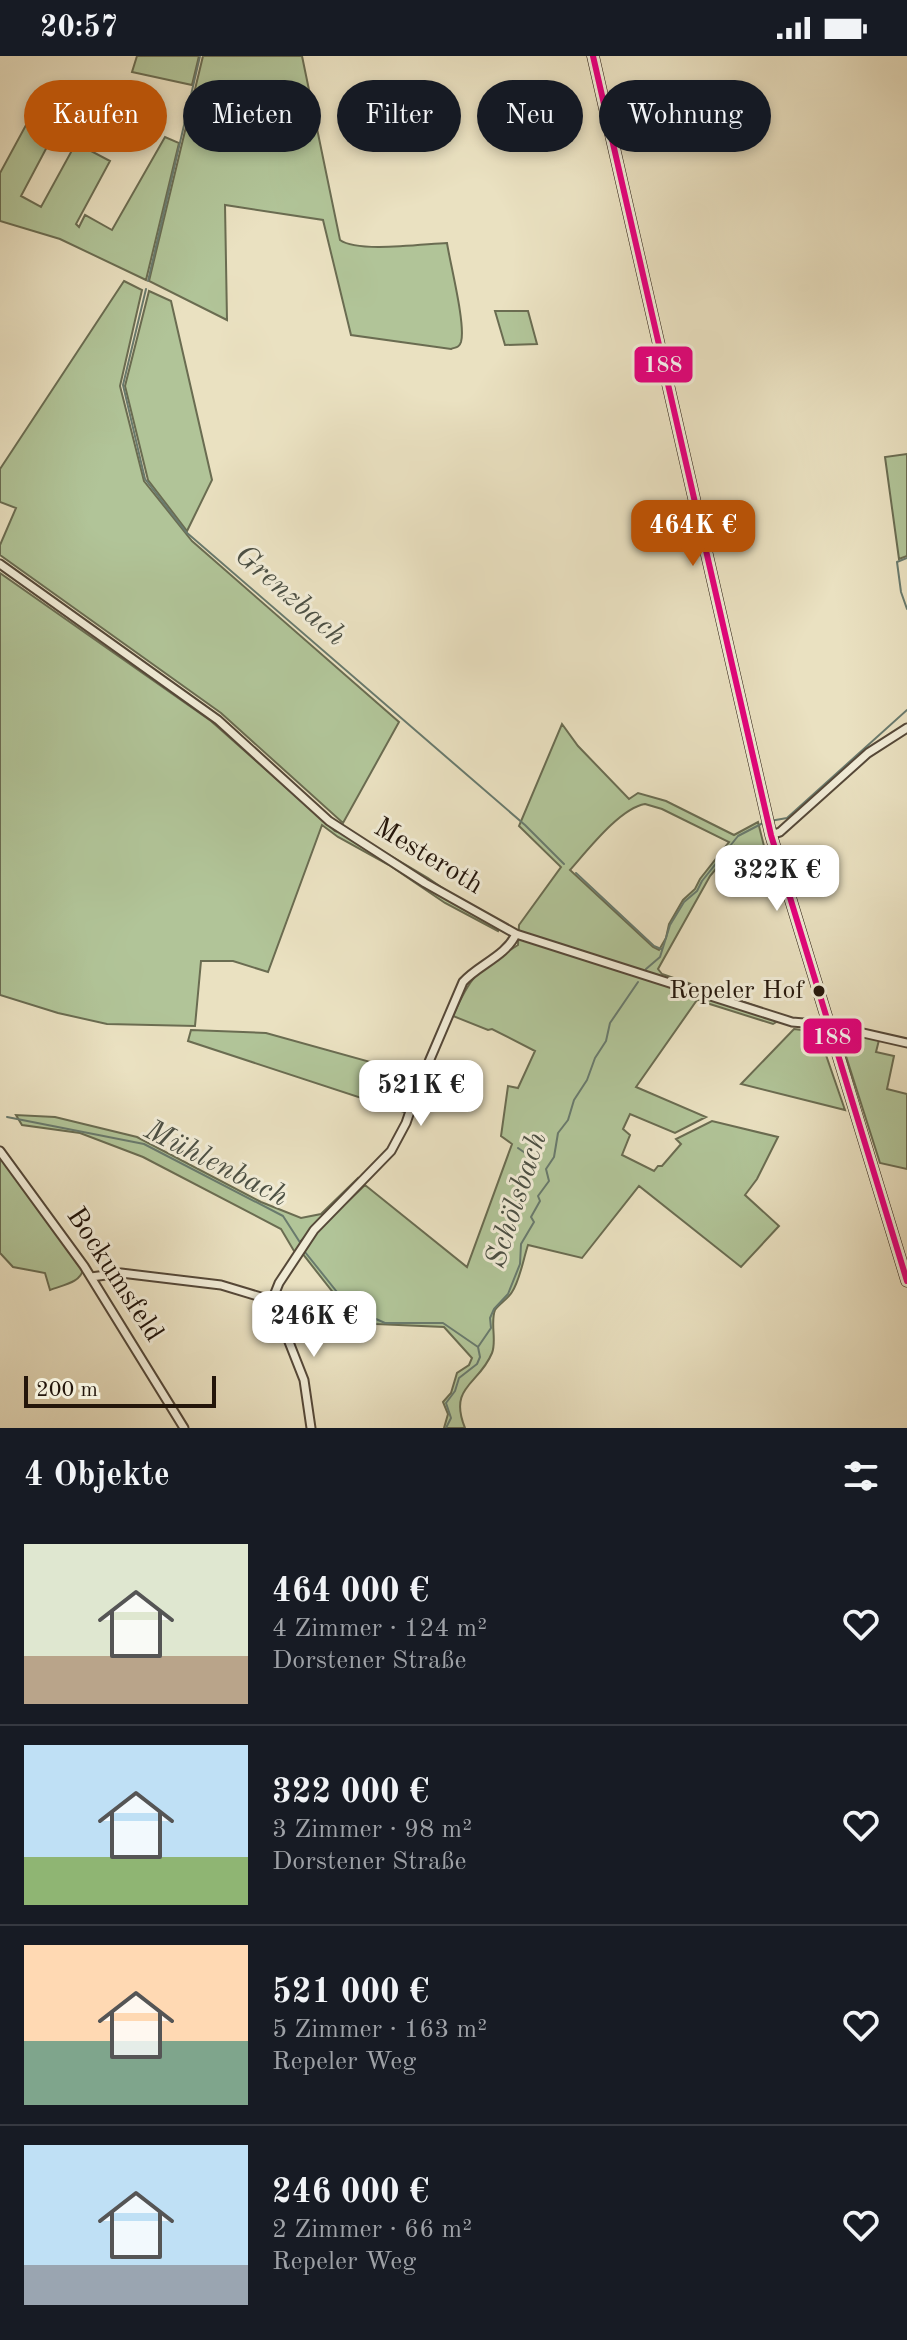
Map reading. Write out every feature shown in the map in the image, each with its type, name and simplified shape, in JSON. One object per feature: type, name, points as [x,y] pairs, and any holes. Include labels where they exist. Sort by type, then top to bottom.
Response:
[{"type":"main road","points":[[593,56],[769,826],[907,1281]]},
{"type":"street","name":"Mesteroth","points":[[0,564],[218,720],[329,821],[425,883],[516,934],[792,1022],[828,1025],[907,1043]]},
{"type":"street","points":[[769,826],[780,832],[868,753],[907,728]]},
{"type":"street","points":[[311,1428],[304,1380],[274,1301],[279,1283],[314,1230],[391,1151],[406,1123],[463,982],[506,947],[516,934]]},
{"type":"street","name":"Bockumsfeld","points":[[0,1151],[62,1233],[184,1428]]},
{"type":"street","points":[[91,1277],[121,1273],[221,1285],[274,1301]]},
{"type":"green space","points":[[137,56],[199,56],[193,80],[183,80],[183,83],[132,72]]},
{"type":"green space","points":[[203,56],[302,56],[307,80],[197,80]]},
{"type":"green space","points":[[24,129],[24,152],[44,152],[21,196],[41,207],[71,152],[93,152],[110,161],[76,224],[79,227],[85,215],[112,230],[156,152],[167,152],[167,138],[179,143],[146,280],[60,239],[0,221],[0,173]]},
{"type":"green space","points":[[183,139],[183,152],[321,152],[321,148],[340,240],[375,247],[447,243],[461,322],[461,342],[451,349],[351,335],[323,220],[225,205],[227,320],[149,281]]},
{"type":"green space","points":[[124,281],[142,290],[120,386],[144,481],[192,541],[399,722],[343,823],[221,713],[0,555],[0,545],[16,508],[0,502],[0,469]]},
{"type":"green space","points":[[149,291],[171,301],[212,480],[187,531],[148,480],[125,386]]},
{"type":"green space","points":[[495,311],[528,311],[537,344],[505,345]]},
{"type":"green space","points":[[907,454],[907,556],[899,559],[885,457]]},
{"type":"green space","points":[[0,573],[211,721],[335,831],[362,839],[428,878],[486,918],[502,922],[498,931],[445,903],[322,825],[268,972],[233,961],[201,961],[195,1026],[107,1024],[0,995]]},
{"type":"green space","points":[[562,724],[578,746],[629,799],[638,793],[666,801],[734,835],[758,822],[765,850],[751,851],[735,846],[710,876],[658,969],[662,974],[758,1007],[778,1021],[773,1024],[697,1000],[636,1087],[706,1117],[675,1133],[630,1114],[623,1129],[630,1135],[622,1155],[654,1171],[681,1144],[676,1139],[712,1121],[778,1137],[757,1179],[745,1195],[779,1226],[741,1267],[639,1186],[582,1258],[528,1245],[515,1287],[495,1310],[492,1353],[463,1394],[460,1403],[465,1428],[444,1428],[448,1414],[443,1402],[451,1393],[457,1373],[469,1365],[472,1358],[444,1327],[376,1324],[350,1314],[302,1253],[294,1251],[281,1229],[143,1157],[80,1133],[22,1125],[16,1115],[55,1117],[137,1137],[261,1202],[301,1218],[321,1214],[358,1178],[360,1181],[301,1241],[305,1248],[317,1231],[365,1185],[467,1267],[512,1144],[501,1136],[508,1086],[518,1088],[535,1051],[492,1029],[453,1016],[478,973],[518,945],[519,925],[561,867],[519,826]],"holes":[[[645,804],[662,809],[729,842],[695,889],[683,900],[659,950],[570,870],[604,831],[625,813]]]},
{"type":"green space","points":[[794,1029],[818,1032],[845,1110],[741,1084]]},
{"type":"green space","points":[[191,1030],[266,1033],[410,1073],[413,1080],[404,1112],[188,1041]]},
{"type":"green space","points":[[838,1031],[879,1040],[876,1052],[894,1056],[887,1089],[907,1094],[907,1169],[880,1163]]},
{"type":"green space","points":[[0,1154],[83,1269],[75,1280],[50,1290],[45,1273],[13,1267],[0,1253]]},
{"type":"waterway","name":"Grenzbach","points":[[148,281],[200,56]]},
{"type":"waterway","name":"Grenzbach","points":[[146,289],[123,385],[145,479],[186,532],[525,825],[564,864]]},
{"type":"waterway","points":[[907,558],[897,562],[907,609]]},
{"type":"waterway","name":"Schölsbach","points":[[770,821],[787,818],[907,710]]},
{"type":"waterway","name":"Schölsbach","points":[[646,969],[660,957],[670,925],[684,902],[697,891],[738,836],[763,823]]},
{"type":"waterway","name":"Grenzbach","points":[[576,873],[654,946],[661,949]]},
{"type":"waterway","name":"Schölsbach","points":[[446,1428],[451,1418],[446,1403],[455,1391],[459,1378],[477,1364],[480,1357],[478,1347],[491,1328],[490,1318],[508,1294],[520,1264],[521,1244],[534,1222],[531,1217],[540,1201],[538,1196],[549,1181],[546,1169],[554,1157],[558,1133],[568,1120],[574,1100],[606,1041],[610,1023],[638,982]]},
{"type":"waterway","name":"Mühlenbach","points":[[7,1117],[144,1144],[283,1216],[301,1244]]},
{"type":"waterway","points":[[518,1148],[538,1162]]},
{"type":"waterway","name":"Mühlenbach","points":[[305,1252],[349,1307],[385,1323],[443,1323],[478,1347]]},
{"type":"transit line","name":"188","points":[[593,56],[771,835],[907,1281]]},
{"type":"place","name":"Repeler Hof","points":[[819,991]]}]
